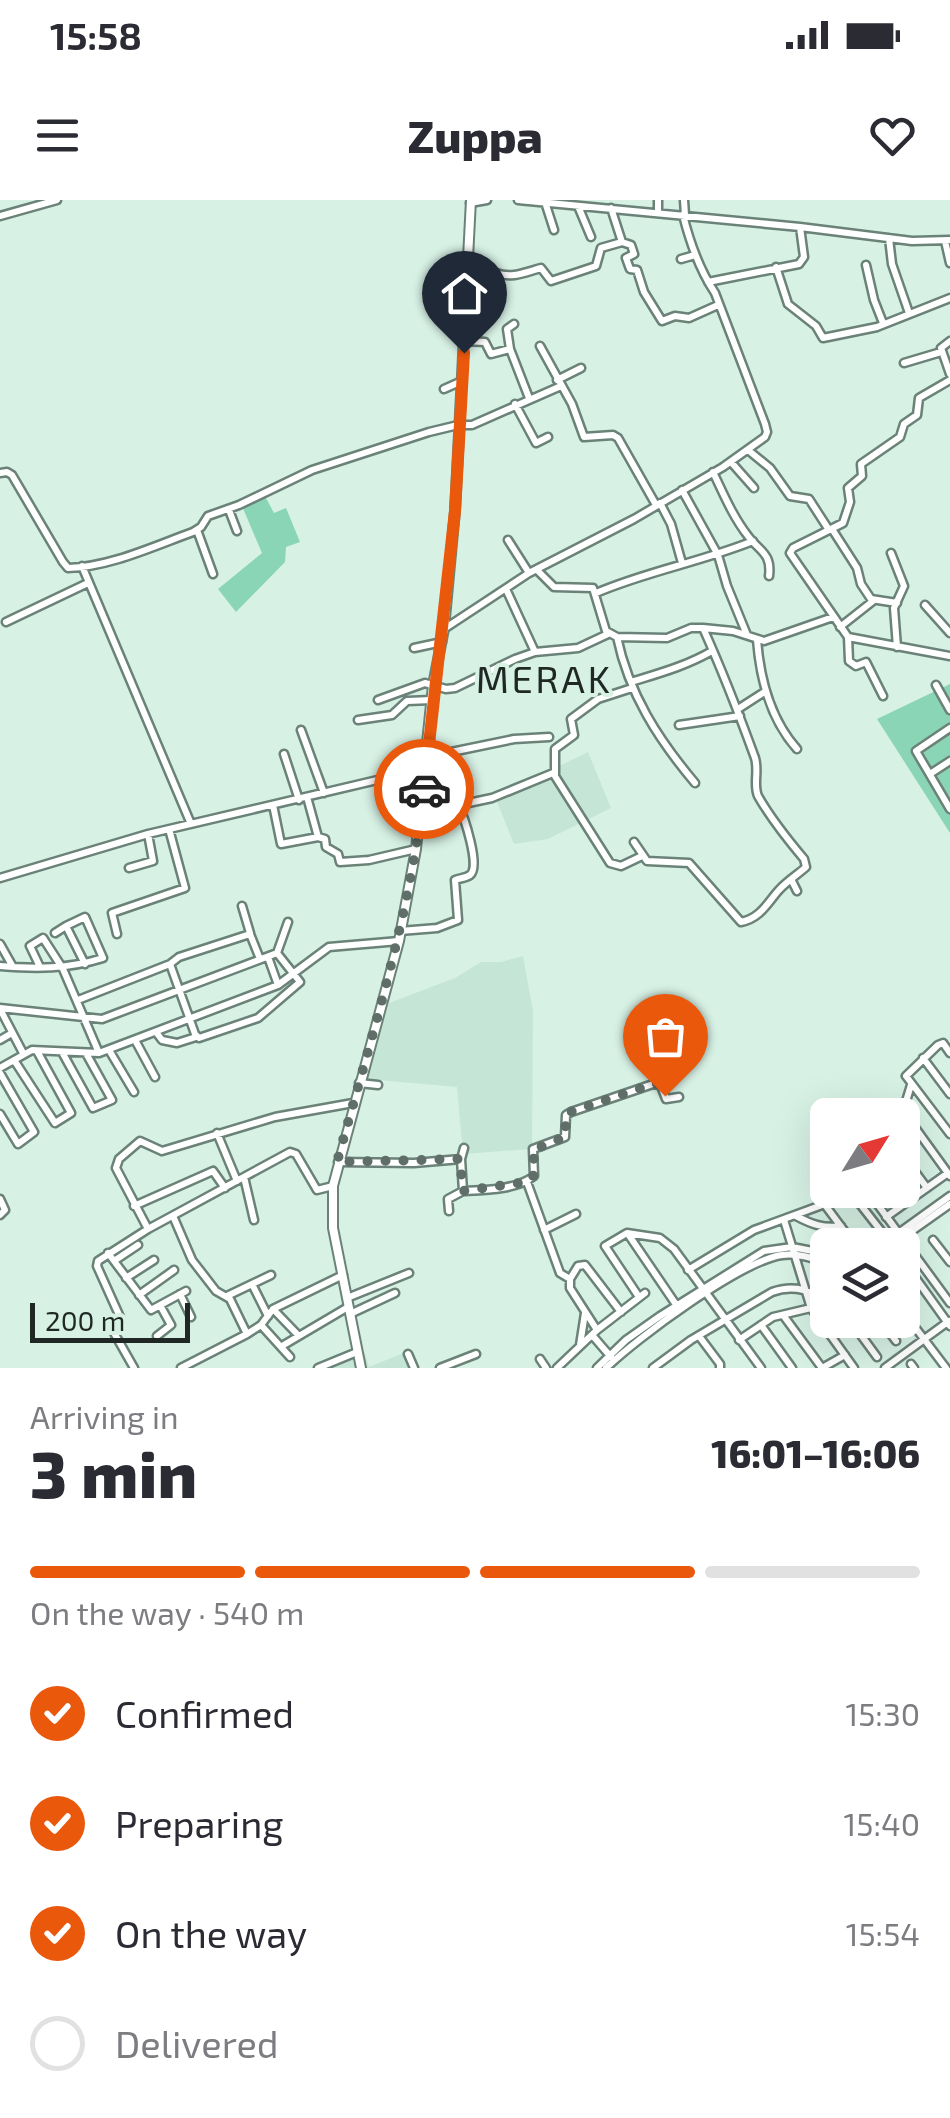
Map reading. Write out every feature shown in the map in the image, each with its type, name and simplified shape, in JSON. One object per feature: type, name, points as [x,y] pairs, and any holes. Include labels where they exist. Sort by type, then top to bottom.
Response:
[{"type":"main road","points":[[361,1368],[333,1228],[333,1186],[399,936],[416,849],[455,511],[470,202]]},
{"type":"street","points":[[0,216],[57,200]]},
{"type":"street","points":[[470,202],[487,200]]},
{"type":"street","points":[[518,200],[596,203],[611,208],[658,206],[684,215],[889,238],[947,240],[950,263]]},
{"type":"street","points":[[545,202],[554,230]]},
{"type":"street","points":[[444,630],[533,572],[731,462],[768,432],[695,255],[684,215],[686,202]]},
{"type":"street","points":[[578,204],[591,237]]},
{"type":"street","points":[[611,208],[622,242]]},
{"type":"street","points":[[708,282],[799,264],[804,260],[800,227]]},
{"type":"street","points":[[889,238],[892,264],[909,313]]},
{"type":"street","points":[[496,272],[504,276],[541,268],[548,280],[555,281],[596,266],[600,248],[622,242],[631,246],[634,254],[626,257],[630,269],[637,270],[644,292],[661,320],[689,318],[718,305]]},
{"type":"street","points":[[680,259],[695,255]]},
{"type":"street","points":[[866,264],[884,323]]},
{"type":"street","points":[[776,267],[788,304],[816,326],[822,338],[884,323],[950,298]]},
{"type":"street","points":[[514,324],[507,329],[510,349],[529,398]]},
{"type":"street","points":[[464,341],[485,342],[491,354],[510,349]]},
{"type":"street","points":[[770,564],[844,520],[850,502],[848,488],[862,476],[861,464],[900,437],[904,424],[917,415],[918,398],[950,377],[941,348],[950,341]]},
{"type":"street","points":[[540,346],[577,416],[584,438],[618,438],[670,524],[682,563]]},
{"type":"street","points":[[904,364],[941,352]]},
{"type":"street","points":[[0,473],[10,473],[18,483],[62,562],[68,568],[82,566],[128,556],[197,530],[208,516],[312,470],[458,424],[486,420],[581,368]]},
{"type":"street","points":[[444,390],[462,381]]},
{"type":"street","points":[[515,404],[536,444],[548,437]]},
{"type":"street","points":[[748,450],[770,468],[790,496],[809,499],[873,601]]},
{"type":"street","points":[[731,462],[754,488]]},
{"type":"street","points":[[712,472],[730,508],[752,540],[760,545],[770,564],[769,576]]},
{"type":"street","points":[[682,490],[718,555],[748,635]]},
{"type":"street","points":[[228,510],[237,530]]},
{"type":"street","points":[[197,530],[213,574]]},
{"type":"street","points":[[508,540],[533,572],[554,586],[586,586],[596,593],[608,634]]},
{"type":"street","points":[[596,593],[642,574],[718,555],[752,540]]},
{"type":"street","points":[[790,551],[848,637],[850,661],[856,666],[866,662],[883,696]]},
{"type":"street","points":[[891,553],[904,586],[893,622],[897,647]]},
{"type":"street","points":[[82,566],[191,824]]},
{"type":"street","points":[[6,622],[88,583]]},
{"type":"street","points":[[506,590],[535,652]]},
{"type":"street","points":[[840,627],[873,601],[897,603]]},
{"type":"street","points":[[925,605],[950,634]]},
{"type":"street","points":[[378,700],[425,683],[454,688],[515,658],[578,648],[608,634],[667,638],[702,628],[774,640],[833,617]]},
{"type":"street","points":[[634,842],[650,862],[689,862],[740,922],[751,920],[772,903],[775,893],[792,881],[805,863],[757,794],[758,772],[739,713],[702,628]]},
{"type":"street","points":[[617,637],[631,685],[650,724],[695,783]]},
{"type":"street","points":[[848,637],[949,656]]},
{"type":"street","points":[[757,640],[766,691],[782,729],[797,749]]},
{"type":"street","points":[[414,648],[442,642]]},
{"type":"street","points":[[642,856],[621,866],[610,863],[555,774],[556,749],[574,734],[571,719],[592,702],[673,666],[686,666],[712,651]]},
{"type":"street","points":[[936,684],[950,710]]},
{"type":"street","points":[[678,725],[739,713],[766,691]]},
{"type":"street","points":[[358,720],[392,715],[407,702],[432,700]]},
{"type":"street","points":[[950,728],[916,750],[950,809]]},
{"type":"street","points":[[302,730],[324,793]]},
{"type":"street","points":[[428,758],[514,739],[549,737]]},
{"type":"street","points":[[284,754],[318,837]]},
{"type":"street","points":[[930,774],[950,761]]},
{"type":"street","points":[[0,878],[148,834],[426,769]]},
{"type":"street","points":[[421,813],[492,798],[548,772],[555,774]]},
{"type":"street","points":[[273,805],[281,844],[325,839],[326,847],[338,854],[340,862],[416,849]]},
{"type":"street","points":[[0,1114],[18,1144],[34,1132],[0,1070],[23,1053],[37,1050],[88,1054],[109,1050],[278,985],[328,947],[438,928],[458,920],[455,880],[469,876],[473,869],[469,831],[458,805]]},
{"type":"street","points":[[117,934],[112,913],[185,888],[169,829]]},
{"type":"street","points":[[128,868],[153,861],[148,834]]},
{"type":"street","points":[[792,881],[797,891]]},
{"type":"street","points":[[242,906],[250,934],[278,985]]},
{"type":"street","points":[[0,944],[2,960],[13,967],[63,968],[104,956],[85,916],[55,932]]},
{"type":"street","points":[[276,954],[288,922]]},
{"type":"street","points":[[66,926],[86,964]]},
{"type":"street","points":[[78,1000],[179,957],[250,934]]},
{"type":"street","points":[[40,968],[30,946],[44,938],[63,968],[99,1053]]},
{"type":"street","points":[[88,1026],[276,954]]},
{"type":"street","points":[[156,1032],[162,1040],[177,1043],[258,1018],[300,982],[276,954]]},
{"type":"street","points":[[170,964],[196,1037]]},
{"type":"street","points":[[23,1053],[1,1011],[102,1019]]},
{"type":"street","points":[[0,1040],[12,1034]]},
{"type":"street","points":[[135,1040],[155,1077]]},
{"type":"street","points":[[950,1053],[942,1043],[906,1074],[947,1122],[950,1134]]},
{"type":"street","points":[[14,1060],[55,1122],[71,1113],[37,1050]]},
{"type":"street","points":[[109,1050],[134,1092]]},
{"type":"street","points":[[62,1052],[95,1109],[112,1100],[88,1054]]},
{"type":"street","points":[[923,1058],[950,1094]]},
{"type":"street","points":[[358,1083],[378,1085]]},
{"type":"street","points":[[449,1211],[448,1199],[463,1191],[527,1182],[535,1174],[533,1150],[565,1137],[566,1115],[570,1112],[656,1083],[666,1098],[679,1096]]},
{"type":"street","points":[[886,1217],[949,1174],[903,1111],[912,1084]]},
{"type":"street","points":[[148,1228],[116,1168],[125,1154],[144,1140],[162,1151],[274,1117],[353,1104]]},
{"type":"street","points":[[217,1133],[240,1179],[254,1220]]},
{"type":"street","points":[[463,1191],[460,1159],[464,1148]]},
{"type":"street","points":[[134,1368],[113,1331],[112,1325],[120,1316],[96,1264],[148,1228],[293,1152],[317,1190],[333,1186]]},
{"type":"street","points":[[337,1162],[460,1159]]},
{"type":"street","points":[[134,1206],[213,1171],[225,1188]]},
{"type":"street","points":[[920,1179],[927,1188]]},
{"type":"street","points":[[527,1182],[560,1273],[570,1279]]},
{"type":"street","points":[[910,1228],[950,1196]]},
{"type":"street","points":[[0,1198],[5,1210],[0,1215]]},
{"type":"street","points":[[912,1228],[950,1204]]},
{"type":"street","points":[[688,1270],[754,1230],[817,1208]]},
{"type":"street","points":[[795,1216],[830,1228],[841,1226],[827,1208]]},
{"type":"street","points":[[880,1208],[895,1228]]},
{"type":"street","points":[[544,1230],[576,1214]]},
{"type":"street","points":[[172,1216],[186,1250],[216,1292],[227,1296],[247,1334]]},
{"type":"street","points":[[784,1220],[810,1305]]},
{"type":"street","points":[[627,1232],[677,1306]]},
{"type":"street","points":[[557,1368],[642,1295],[605,1246],[627,1232],[660,1238],[674,1249],[760,1368]]},
{"type":"street","points":[[933,1240],[950,1262]]},
{"type":"street","points":[[114,1261],[138,1246]]},
{"type":"street","points":[[793,1250],[810,1257]]},
{"type":"street","points":[[630,1342],[764,1251],[810,1252]]},
{"type":"street","points":[[108,1254],[150,1310],[183,1292],[191,1318]]},
{"type":"street","points":[[126,1278],[154,1260]]},
{"type":"street","points":[[920,1261],[950,1303]]},
{"type":"street","points":[[612,1358],[570,1288],[570,1279],[578,1266],[585,1265],[621,1312]]},
{"type":"street","points":[[139,1295],[174,1270]]},
{"type":"street","points":[[282,1346],[408,1273]]},
{"type":"street","points":[[227,1296],[271,1275]]},
{"type":"street","points":[[181,1368],[247,1334],[261,1325],[270,1312],[343,1275]]},
{"type":"street","points":[[252,1284],[270,1312],[298,1335]]},
{"type":"street","points":[[886,1368],[949,1323],[920,1284]]},
{"type":"street","points":[[653,1368],[772,1292],[785,1288],[810,1290]]},
{"type":"street","points":[[597,1368],[677,1306],[704,1291]]},
{"type":"street","points":[[348,1306],[395,1293]]},
{"type":"street","points":[[157,1336],[171,1325],[161,1307]]},
{"type":"street","points":[[739,1340],[784,1314],[810,1308]]},
{"type":"street","points":[[580,1346],[586,1312]]},
{"type":"street","points":[[784,1314],[822,1368],[845,1355]]},
{"type":"street","points":[[261,1325],[290,1357]]},
{"type":"street","points":[[760,1326],[792,1368]]},
{"type":"street","points":[[920,1333],[946,1368]]},
{"type":"street","points":[[699,1336],[720,1368]]},
{"type":"street","points":[[833,1338],[854,1368]]},
{"type":"street","points":[[864,1338],[877,1356]]},
{"type":"street","points":[[318,1368],[357,1352]]},
{"type":"street","points":[[408,1354],[414,1368]]},
{"type":"street","points":[[440,1368],[476,1354]]},
{"type":"street","points":[[606,1368],[612,1358]]},
{"type":"street","points":[[540,1360],[546,1368]]},
{"type":"shaded area","points":[[588,752],[611,808],[548,839],[514,844],[495,797]]},
{"type":"shaded area","points":[[523,956],[533,1011],[532,1149],[463,1154],[457,1087],[367,1079],[389,1003],[455,978],[481,962]]},
{"type":"shaded area","points":[[411,1350],[418,1368],[331,1368],[330,1364],[365,1353],[369,1367]]},
{"type":"green space","points":[[266,498],[274,513],[286,508],[300,542],[286,547],[285,562],[236,612],[218,589],[262,553],[242,506]]},
{"type":"green space","points":[[950,684],[950,833],[877,719]]},
{"type":"way so far","points":[[424,789],[399,939],[337,1162],[460,1159],[463,1191],[527,1182],[535,1174],[533,1150],[565,1137],[566,1115],[570,1112],[656,1083],[665,1096]]},
{"type":"district","name":"MERAK","points":[[544,678]]},
{"type":"route","points":[[424,789],[455,511],[464,353]]}]
